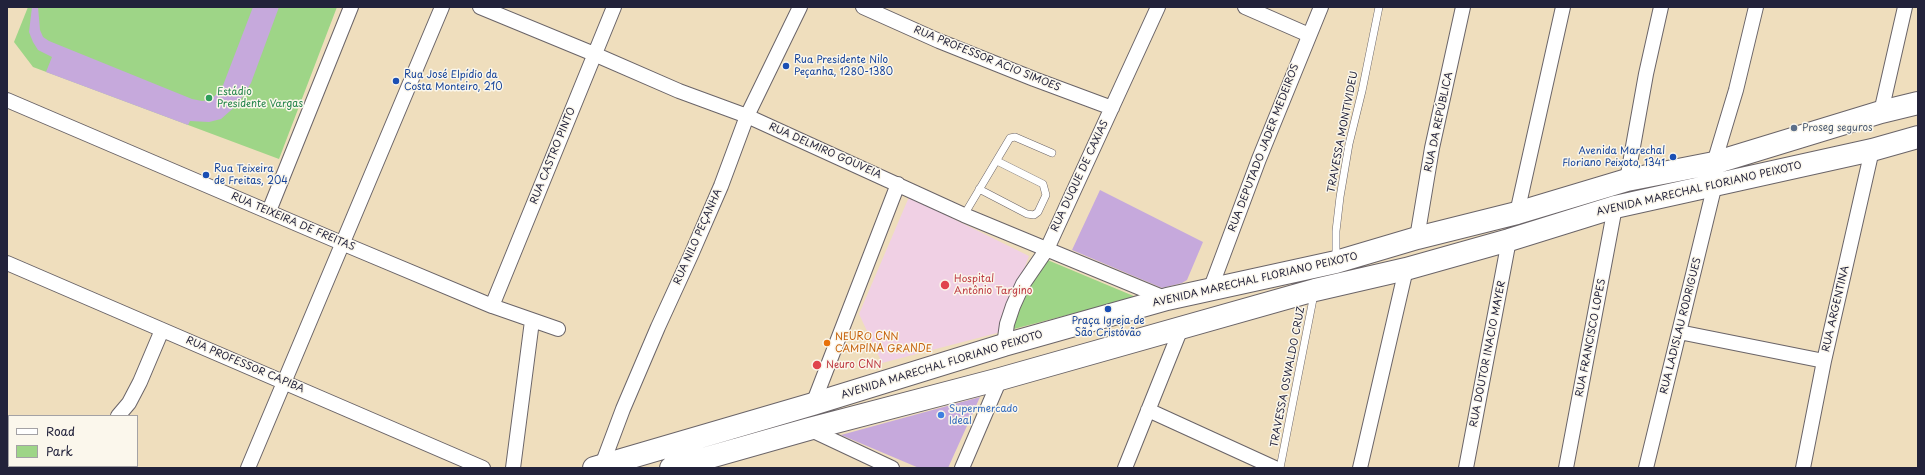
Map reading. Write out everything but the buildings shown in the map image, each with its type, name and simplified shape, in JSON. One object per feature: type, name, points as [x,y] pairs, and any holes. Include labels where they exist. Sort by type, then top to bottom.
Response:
[{"type":"main road","name":"AVENIDA MARECHAL FLORIANO PEIXOTO","points":[[671,468],[809,429],[1000,379],[1182,326],[1315,290],[1406,269],[1509,240],[1714,174],[1881,112],[1918,102]]},
{"type":"main road","name":"AVENIDA MARECHAL FLORIANO PEIXOTO","points":[[599,467],[1004,345],[1167,299],[1336,262],[1417,238],[1517,213],[1626,180],[1714,174],[1872,150],[1918,137]]},
{"type":"street","points":[[269,211],[351,7]]},
{"type":"street","points":[[248,468],[344,244],[442,7]]},
{"type":"street","name":"RUA DELMIRO GOUVEIA","points":[[480,7],[679,91],[747,116],[964,215],[1167,299]]},
{"type":"street","name":"RUA CASTRO PINTO","points":[[492,306],[614,7]]},
{"type":"street","name":"RUA NILO PEÇANHA","points":[[599,467],[658,327],[721,186],[747,116],[800,7]]},
{"type":"street","name":"RUA PROFESSOR ACIO SIMOES","points":[[863,7],[1012,70],[1112,108]]},
{"type":"street","name":"RUA DUQUE DE CAXIAS","points":[[1004,345],[1007,324],[1023,284],[1047,249],[1158,7]]},
{"type":"street","points":[[1245,7],[1309,35]]},
{"type":"street","name":"RUA DEPUTADO JADER MEDEIROS","points":[[1210,290],[1259,160],[1321,7]]},
{"type":"street","name":"RUA DA REPÚBLICA","points":[[1417,238],[1432,148],[1463,7]]},
{"type":"street","points":[[1517,213],[1563,7]]},
{"type":"street","points":[[1626,180],[1646,74],[1661,7]]},
{"type":"street","name":"RUA LADISLAU RODRIGUES","points":[[1646,468],[1679,332],[1714,174],[1756,7]]},
{"type":"street","points":[[1881,112],[1905,7]]},
{"type":"street","name":"RUA TEIXEIRA DE FREITAS","points":[[7,100],[492,306],[558,330]]},
{"type":"street","name":"RUA ARGENTINA","points":[[1803,468],[1824,361],[1872,150]]},
{"type":"street","points":[[812,404],[898,184]]},
{"type":"street","name":"RUA FRANCISCO LOPES","points":[[1566,468],[1615,207]]},
{"type":"street","name":"RUA DOUTOR INACIO MAYER","points":[[1466,468],[1509,240]]},
{"type":"street","name":"RUA PROFESSOR CAPIBA","points":[[7,263],[285,382],[393,431],[482,468]]},
{"type":"street","points":[[1360,468],[1406,269]]},
{"type":"street","points":[[512,468],[532,321]]},
{"type":"street","points":[[1125,468],[1182,326]]},
{"type":"street","points":[[119,415],[129,403],[140,382],[162,330]]},
{"type":"street","points":[[1679,332],[1824,361]]},
{"type":"street","points":[[962,468],[1000,379]]},
{"type":"street","points":[[1148,410],[1275,468]]},
{"type":"street","points":[[809,429],[892,468]]},
{"type":"lane","name":"TRAVESSA MONTIVIDEU","points":[[1336,262],[1336,231],[1349,144],[1362,91],[1379,7]]},
{"type":"lane","points":[[964,215],[1010,138],[1015,137],[1052,153]]},
{"type":"lane","points":[[979,189],[1027,214],[1034,215],[1038,212],[1046,195],[1043,184],[997,161]]},
{"type":"lane","name":"TRAVESSA OSWALDO CRUZ","points":[[1280,468],[1315,290]]},
{"type":"shaded area","name":"Hospital Antônio Targino","points":[[909,197],[1029,256],[1001,332],[882,363],[859,314]]},
{"type":"green space","name":"Estádio Presidente Vargas","points":[[28,7],[337,7],[279,159],[33,67],[14,42]]},
{"type":"green space","points":[[1038,256],[1136,297],[1010,330]]},
{"type":"place","name":"Rua Presidente Nilo Peçanha, 1280-1380","points":[[786,66]]},
{"type":"place","name":"Rua José Elpídio da Costa Monteiro, 210","points":[[396,81]]},
{"type":"place","name":"Estádio Presidente Vargas","points":[[209,98]]},
{"type":"place","name":"Proseg seguros","points":[[1794,128]]},
{"type":"place","name":"Avenida Marechal Floriano Peixoto, 1341","points":[[1673,157]]},
{"type":"place","name":"Rua Teixeira de Freitas, 204","points":[[206,175]]},
{"type":"place","name":"Hospital Antônio Targino","points":[[945,285]]},
{"type":"place","name":"Praça Igreja de São Cristóvão","points":[[1108,309]]},
{"type":"place","name":"NEURO CNN CAMPINA GRANDE","points":[[827,343]]},
{"type":"place","name":"Neuro CNN","points":[[817,365]]},
{"type":"place","name":"Supermercado Ideal","points":[[941,415]]}]
